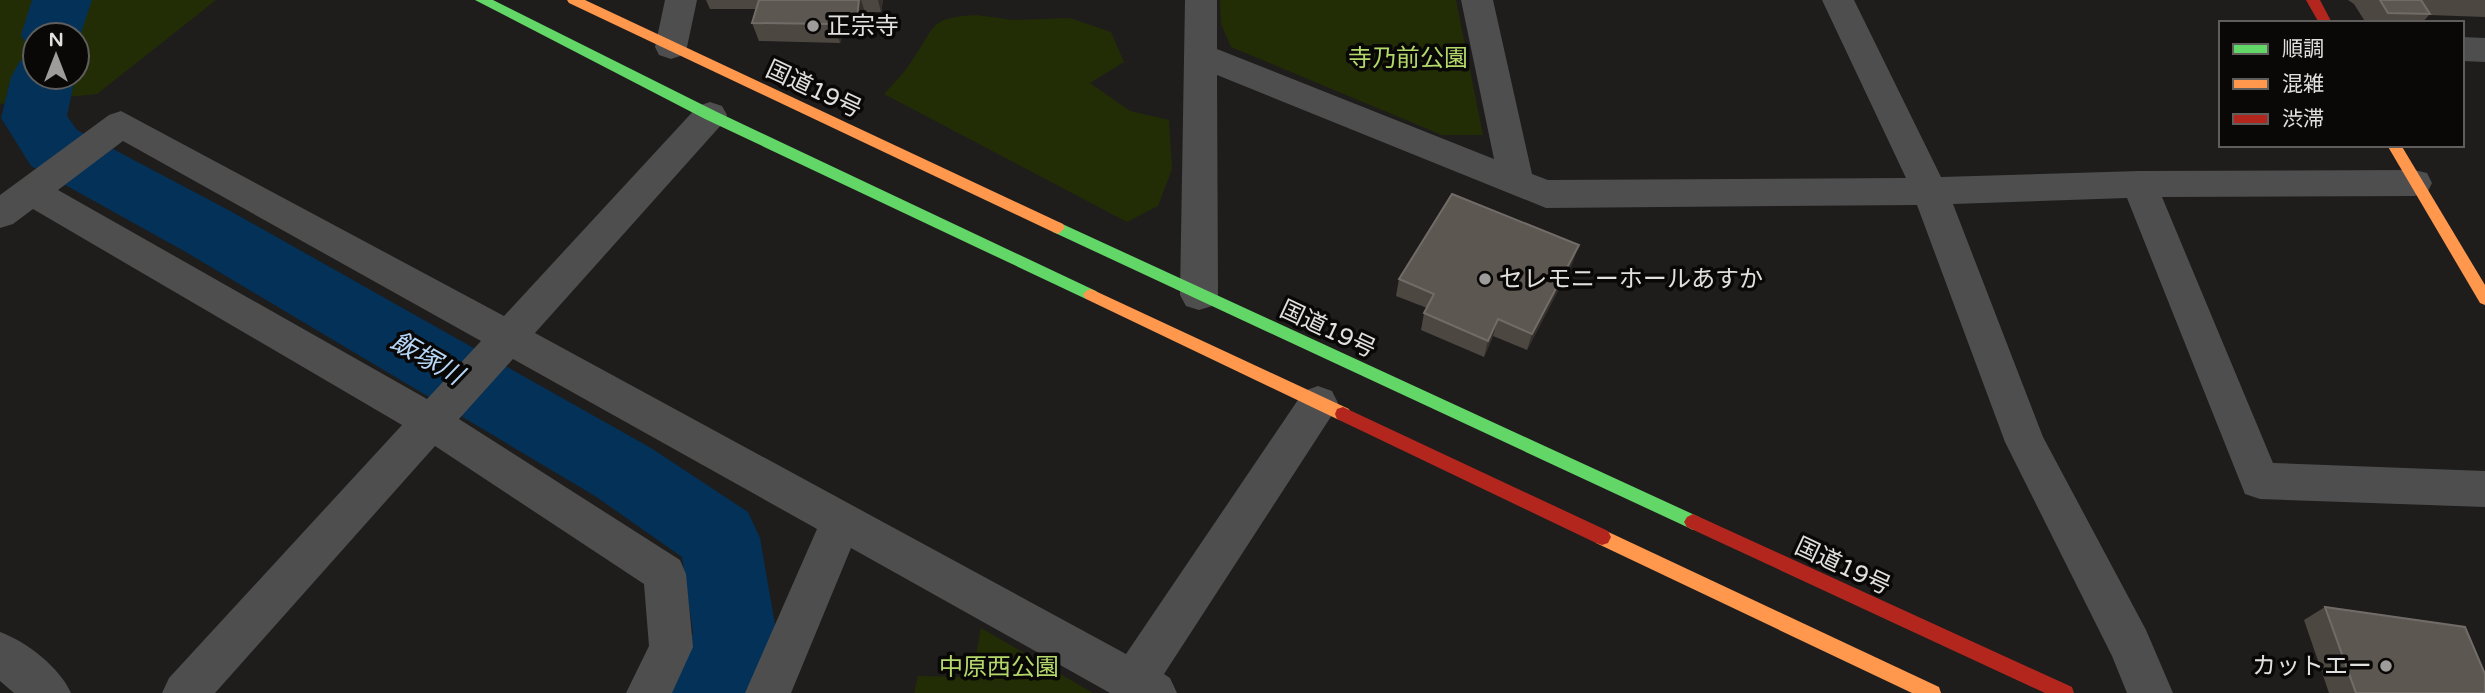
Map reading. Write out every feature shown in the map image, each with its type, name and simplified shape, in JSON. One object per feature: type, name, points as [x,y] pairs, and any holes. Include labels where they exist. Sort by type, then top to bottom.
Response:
[{"type":"main road","points":[[482,0],[710,115],[1932,693]]},
{"type":"main road","name":"国道19号","points":[[574,0],[1199,295],[2065,693]]},
{"type":"main road","points":[[2313,0],[2325,21]]},
{"type":"main road","points":[[2394,147],[2485,299]]},
{"type":"street","points":[[671,47],[681,0]]},
{"type":"street","points":[[1199,295],[1203,56],[1201,0]]},
{"type":"street","points":[[1476,0],[1516,182]]},
{"type":"street","points":[[1838,0],[1930,191],[2025,443],[2130,645],[2150,693]]},
{"type":"street","points":[[2464,49],[2485,50]]},
{"type":"street","points":[[1203,56],[1546,194],[1930,191],[2139,184],[2414,183]]},
{"type":"street","points":[[185,693],[509,340],[710,115]]},
{"type":"street","points":[[0,214],[121,124],[1143,687],[1318,403]]},
{"type":"street","points":[[2139,184],[2260,481],[2485,489]]},
{"type":"street","points":[[30,191],[433,423],[665,574],[671,647],[649,693]]},
{"type":"street","points":[[768,693],[842,519]]},
{"type":"street","points":[[0,653],[48,693]]},
{"type":"green space","points":[[0,0],[216,0],[97,94],[0,104]]},
{"type":"green space","name":"寺乃前公園","points":[[1220,0],[1456,0],[1483,135],[1442,135],[1231,47],[1221,24]]},
{"type":"green space","points":[[977,15],[1013,20],[1070,18],[1111,32],[1124,62],[1090,83],[1130,111],[1169,120],[1172,169],[1158,206],[1127,222],[884,94],[936,25],[950,18]]},
{"type":"green space","name":"中原西公園","points":[[981,628],[1093,693],[914,693],[918,676],[972,677]]},
{"type":"building","points":[[759,0],[859,0],[857,17],[837,15],[834,24],[752,23]]},
{"type":"building","points":[[2380,0],[2421,0],[2430,14],[2388,13]]},
{"type":"building","name":"セレモニーホールあすか","points":[[1452,194],[1579,245],[1532,334],[1498,319],[1488,341],[1424,313],[1434,294],[1399,279]]},
{"type":"building","name":"カットエー","points":[[2325,607],[2465,627],[2485,674],[2485,693],[2356,693]]},
{"type":"waterway","name":"飯塚川","points":[[56,21],[62,0]]},
{"type":"waterway","name":"飯塚川","points":[[40,91],[34,118],[54,148],[209,232],[623,472],[720,538],[735,636],[708,693]]},
{"type":"traffic: fast","points":[[482,0],[710,115],[1091,295]]},
{"type":"traffic: fast","points":[[1058,228],[1693,522]]},
{"type":"traffic: slow","points":[[574,0],[1058,228]]},
{"type":"traffic: slow","points":[[2395,147],[2485,299]]},
{"type":"traffic: slow","points":[[1091,295],[1343,414]]},
{"type":"traffic: slow","points":[[1602,537],[1932,693]]},
{"type":"traffic: jam","points":[[2313,0],[2325,21]]},
{"type":"traffic: jam","points":[[1343,414],[1602,537]]},
{"type":"traffic: jam","points":[[1693,522],[2065,693]]},
{"type":"place","name":"正宗寺","points":[[813,26]]},
{"type":"place","name":"セレモニーホールあすか","points":[[1485,279]]},
{"type":"place","name":"カットエー","points":[[2386,666]]}]
